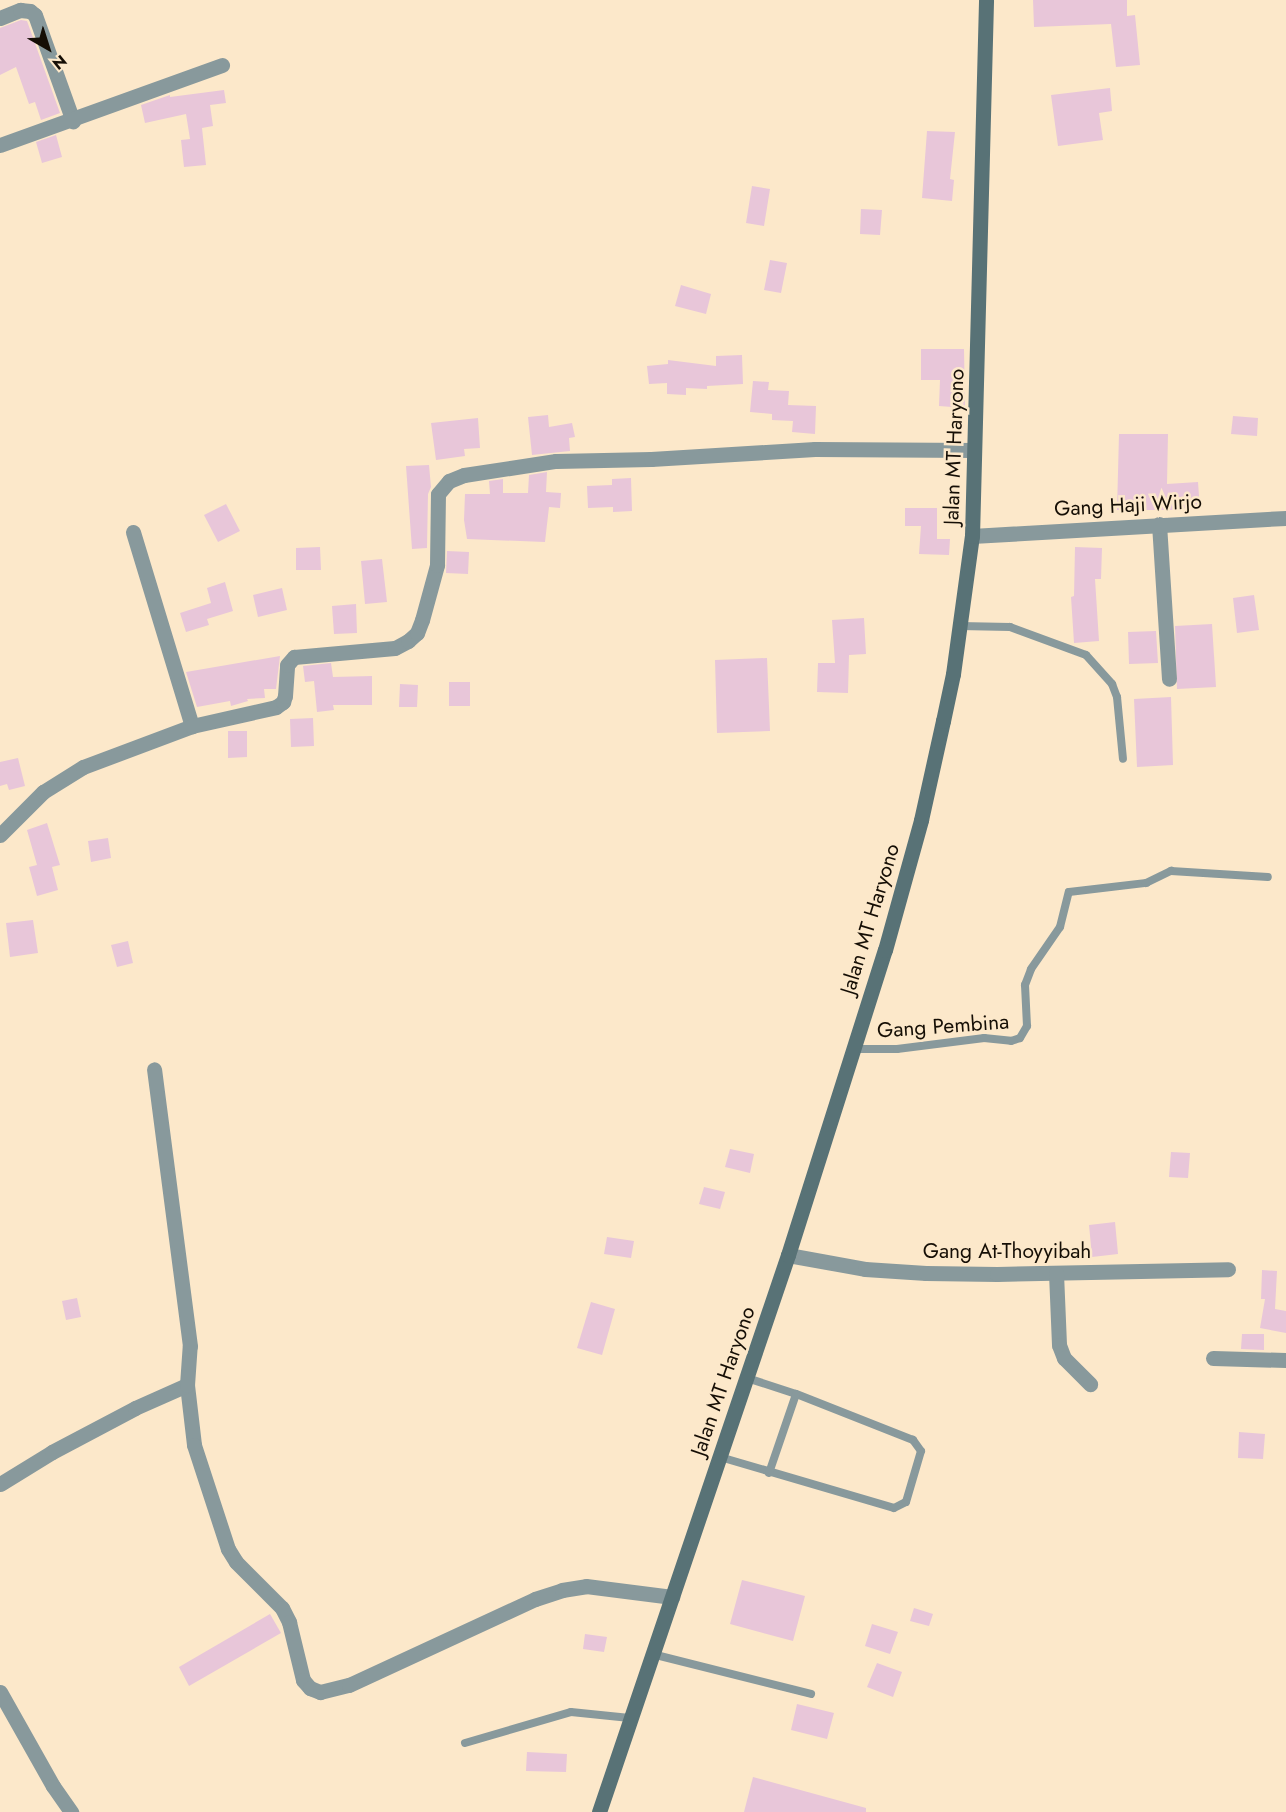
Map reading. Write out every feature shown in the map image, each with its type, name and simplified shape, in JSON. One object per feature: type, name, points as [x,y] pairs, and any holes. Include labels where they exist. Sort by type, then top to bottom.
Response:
[{"type":"main road","name":"Jalan MT Haryono","points":[[599,1812],[788,1255],[888,939],[921,820],[953,674],[972,536],[986,0]]},
{"type":"street","points":[[0,18],[20,10],[30,11],[35,15],[73,121]]},
{"type":"street","points":[[0,145],[73,121],[222,65]]},
{"type":"street","points":[[0,835],[43,792],[83,767],[192,726],[276,707],[283,702],[287,665],[294,657],[395,648],[417,633],[437,565],[438,494],[449,481],[464,476],[556,461],[651,459],[815,449],[974,450]]},
{"type":"street","name":"Gang Haji Wirjo","points":[[972,536],[1159,524],[1286,519]]},
{"type":"street","points":[[1159,524],[1169,679]]},
{"type":"street","points":[[133,532],[192,726]]},
{"type":"street","points":[[154,1069],[190,1346],[187,1385],[194,1445],[228,1549],[236,1562],[282,1608],[289,1622],[303,1680],[310,1688],[320,1692],[349,1684],[535,1599],[562,1590],[586,1587],[672,1597]]},
{"type":"street","name":"Gang At-Thoyyibah","points":[[788,1255],[879,1270],[1056,1273],[1228,1269]]},
{"type":"street","points":[[1056,1273],[1059,1345],[1064,1358],[1090,1384]]},
{"type":"street","points":[[1213,1358],[1286,1360]]},
{"type":"street","points":[[0,1484],[52,1452],[135,1408],[187,1385]]},
{"type":"street","points":[[0,1692],[71,1812]]},
{"type":"lane","points":[[960,626],[1010,627],[1086,655],[1112,684],[1117,697],[1123,759]]},
{"type":"lane","name":"Gang Pembina","points":[[852,1049],[897,1049],[984,1038],[1011,1041],[1020,1038],[1027,1026],[1024,985],[1031,969],[1060,927],[1068,893],[1146,883],[1171,871],[1268,877]]},
{"type":"lane","points":[[720,1457],[894,1508],[906,1502],[921,1450],[913,1440],[796,1394],[747,1378]]},
{"type":"lane","points":[[769,1473],[796,1394]]},
{"type":"lane","points":[[652,1654],[811,1694]]},
{"type":"lane","points":[[465,1743],[571,1712],[630,1718]]},
{"type":"building","points":[[1033,0],[1127,0],[1127,16],[1135,15],[1140,65],[1116,67],[1111,24],[1034,27]]},
{"type":"building","points":[[21,20],[27,21],[60,113],[41,120],[35,102],[29,104],[16,67],[0,75],[0,28]]},
{"type":"building","points":[[1110,88],[1112,111],[1099,113],[1103,140],[1058,146],[1051,95]]},
{"type":"building","points":[[224,90],[226,103],[210,105],[213,126],[202,128],[206,165],[184,167],[181,140],[190,139],[186,114],[145,123],[141,105],[170,95],[170,97]]},
{"type":"building","points":[[927,131],[955,132],[950,179],[954,180],[952,201],[922,198]]},
{"type":"building","points":[[56,135],[62,157],[42,163],[36,142]]},
{"type":"building","points":[[752,186],[770,189],[764,226],[746,223]]},
{"type":"building","points":[[861,209],[882,210],[880,235],[860,234]]},
{"type":"building","points":[[770,260],[787,263],[781,293],[764,290]]},
{"type":"building","points":[[681,285],[711,294],[706,314],[675,306]]},
{"type":"building","points":[[921,349],[964,349],[965,408],[939,406],[940,380],[921,380]]},
{"type":"building","points":[[742,355],[743,384],[707,386],[707,389],[686,388],[686,395],[667,394],[667,383],[649,384],[647,366],[668,364],[668,360],[716,366],[716,356]]},
{"type":"building","points":[[753,381],[769,382],[768,390],[789,391],[788,405],[816,406],[815,434],[792,432],[793,421],[772,420],[772,414],[750,412]]},
{"type":"building","points":[[548,415],[549,427],[572,423],[575,437],[569,438],[570,451],[532,455],[528,417]]},
{"type":"building","points":[[1233,416],[1258,418],[1257,436],[1231,434]]},
{"type":"building","points":[[478,418],[480,448],[464,449],[465,456],[436,460],[431,423]]},
{"type":"building","points":[[1119,434],[1168,434],[1167,484],[1198,482],[1200,510],[1117,510]]},
{"type":"building","points":[[429,465],[431,487],[428,494],[427,548],[412,549],[406,466]]},
{"type":"building","points":[[547,472],[546,492],[561,493],[560,508],[549,507],[545,542],[467,539],[464,520],[465,494],[490,494],[489,481],[503,479],[503,493],[528,493],[529,475]]},
{"type":"building","points":[[631,478],[632,511],[613,512],[613,507],[588,508],[587,486],[612,485],[612,479]]},
{"type":"building","points":[[226,504],[240,531],[218,542],[204,515]]},
{"type":"building","points":[[905,508],[937,508],[937,539],[950,539],[949,555],[919,554],[921,526],[905,526]]},
{"type":"building","points":[[320,547],[321,570],[296,570],[296,548]]},
{"type":"building","points":[[1075,547],[1102,548],[1101,579],[1095,579],[1099,641],[1074,643],[1071,597],[1074,596]]},
{"type":"building","points":[[447,551],[469,552],[468,574],[446,573]]},
{"type":"building","points":[[382,559],[387,602],[365,604],[361,561]]},
{"type":"building","points":[[225,582],[233,611],[207,619],[209,625],[186,632],[180,613],[211,603],[207,588]]},
{"type":"building","points":[[282,588],[287,610],[258,617],[253,595]]},
{"type":"building","points":[[1254,595],[1259,630],[1237,633],[1233,598]]},
{"type":"building","points":[[356,604],[357,633],[334,634],[332,606]]},
{"type":"building","points":[[864,618],[866,654],[849,655],[848,693],[817,692],[818,663],[835,663],[832,620]]},
{"type":"building","points":[[1212,624],[1216,687],[1177,689],[1175,626]]},
{"type":"building","points":[[1156,631],[1158,663],[1129,664],[1128,632]]},
{"type":"building","points":[[280,656],[276,689],[264,689],[265,698],[247,699],[248,701],[231,706],[230,701],[197,707],[186,672]]},
{"type":"building","points":[[767,658],[770,731],[717,733],[715,660]]},
{"type":"building","points":[[331,663],[333,677],[372,676],[372,705],[333,705],[334,710],[317,712],[314,681],[305,682],[303,666]]},
{"type":"building","points":[[449,682],[470,682],[470,706],[449,706]]},
{"type":"building","points":[[400,684],[418,685],[417,707],[399,707]]},
{"type":"building","points":[[1171,697],[1173,765],[1137,767],[1134,699]]},
{"type":"building","points":[[313,718],[314,746],[291,747],[290,719]]},
{"type":"building","points":[[228,731],[247,731],[247,757],[228,758]]},
{"type":"building","points":[[18,758],[25,786],[9,790],[7,784],[0,786],[0,762]]},
{"type":"building","points":[[47,823],[60,865],[52,867],[58,890],[37,896],[29,867],[37,865],[27,830]]},
{"type":"building","points":[[108,838],[111,858],[91,862],[88,841]]},
{"type":"building","points":[[33,920],[38,953],[10,957],[6,923]]},
{"type":"building","points":[[128,941],[133,963],[117,967],[111,945]]},
{"type":"building","points":[[730,1149],[754,1154],[750,1173],[725,1167]]},
{"type":"building","points":[[1171,1152],[1190,1153],[1188,1178],[1169,1177]]},
{"type":"building","points":[[704,1187],[725,1192],[720,1209],[699,1204]]},
{"type":"building","points":[[1115,1222],[1118,1254],[1092,1257],[1089,1225]]},
{"type":"building","points":[[607,1237],[634,1241],[631,1258],[604,1254]]},
{"type":"building","points":[[1262,1270],[1277,1271],[1275,1309],[1286,1311],[1286,1333],[1260,1328],[1265,1299],[1261,1299]]},
{"type":"building","points":[[77,1298],[81,1317],[66,1320],[62,1301]]},
{"type":"building","points":[[591,1302],[615,1309],[602,1355],[577,1348]]},
{"type":"building","points":[[1242,1334],[1264,1334],[1264,1350],[1241,1349]]},
{"type":"building","points":[[1239,1432],[1265,1434],[1263,1459],[1238,1458]]},
{"type":"building","points":[[742,1580],[805,1596],[793,1641],[730,1624]]},
{"type":"building","points":[[914,1608],[933,1614],[929,1626],[910,1621]]},
{"type":"building","points":[[270,1614],[281,1633],[189,1686],[179,1667]]},
{"type":"building","points":[[872,1624],[898,1632],[890,1654],[865,1646]]},
{"type":"building","points":[[585,1634],[607,1637],[604,1652],[583,1649]]},
{"type":"building","points":[[877,1663],[902,1672],[893,1697],[867,1687]]},
{"type":"building","points":[[797,1704],[834,1713],[827,1739],[791,1730]]},
{"type":"building","points":[[527,1752],[567,1754],[566,1772],[526,1771]]},
{"type":"building","points":[[753,1777],[866,1808],[866,1812],[744,1812]]}]
